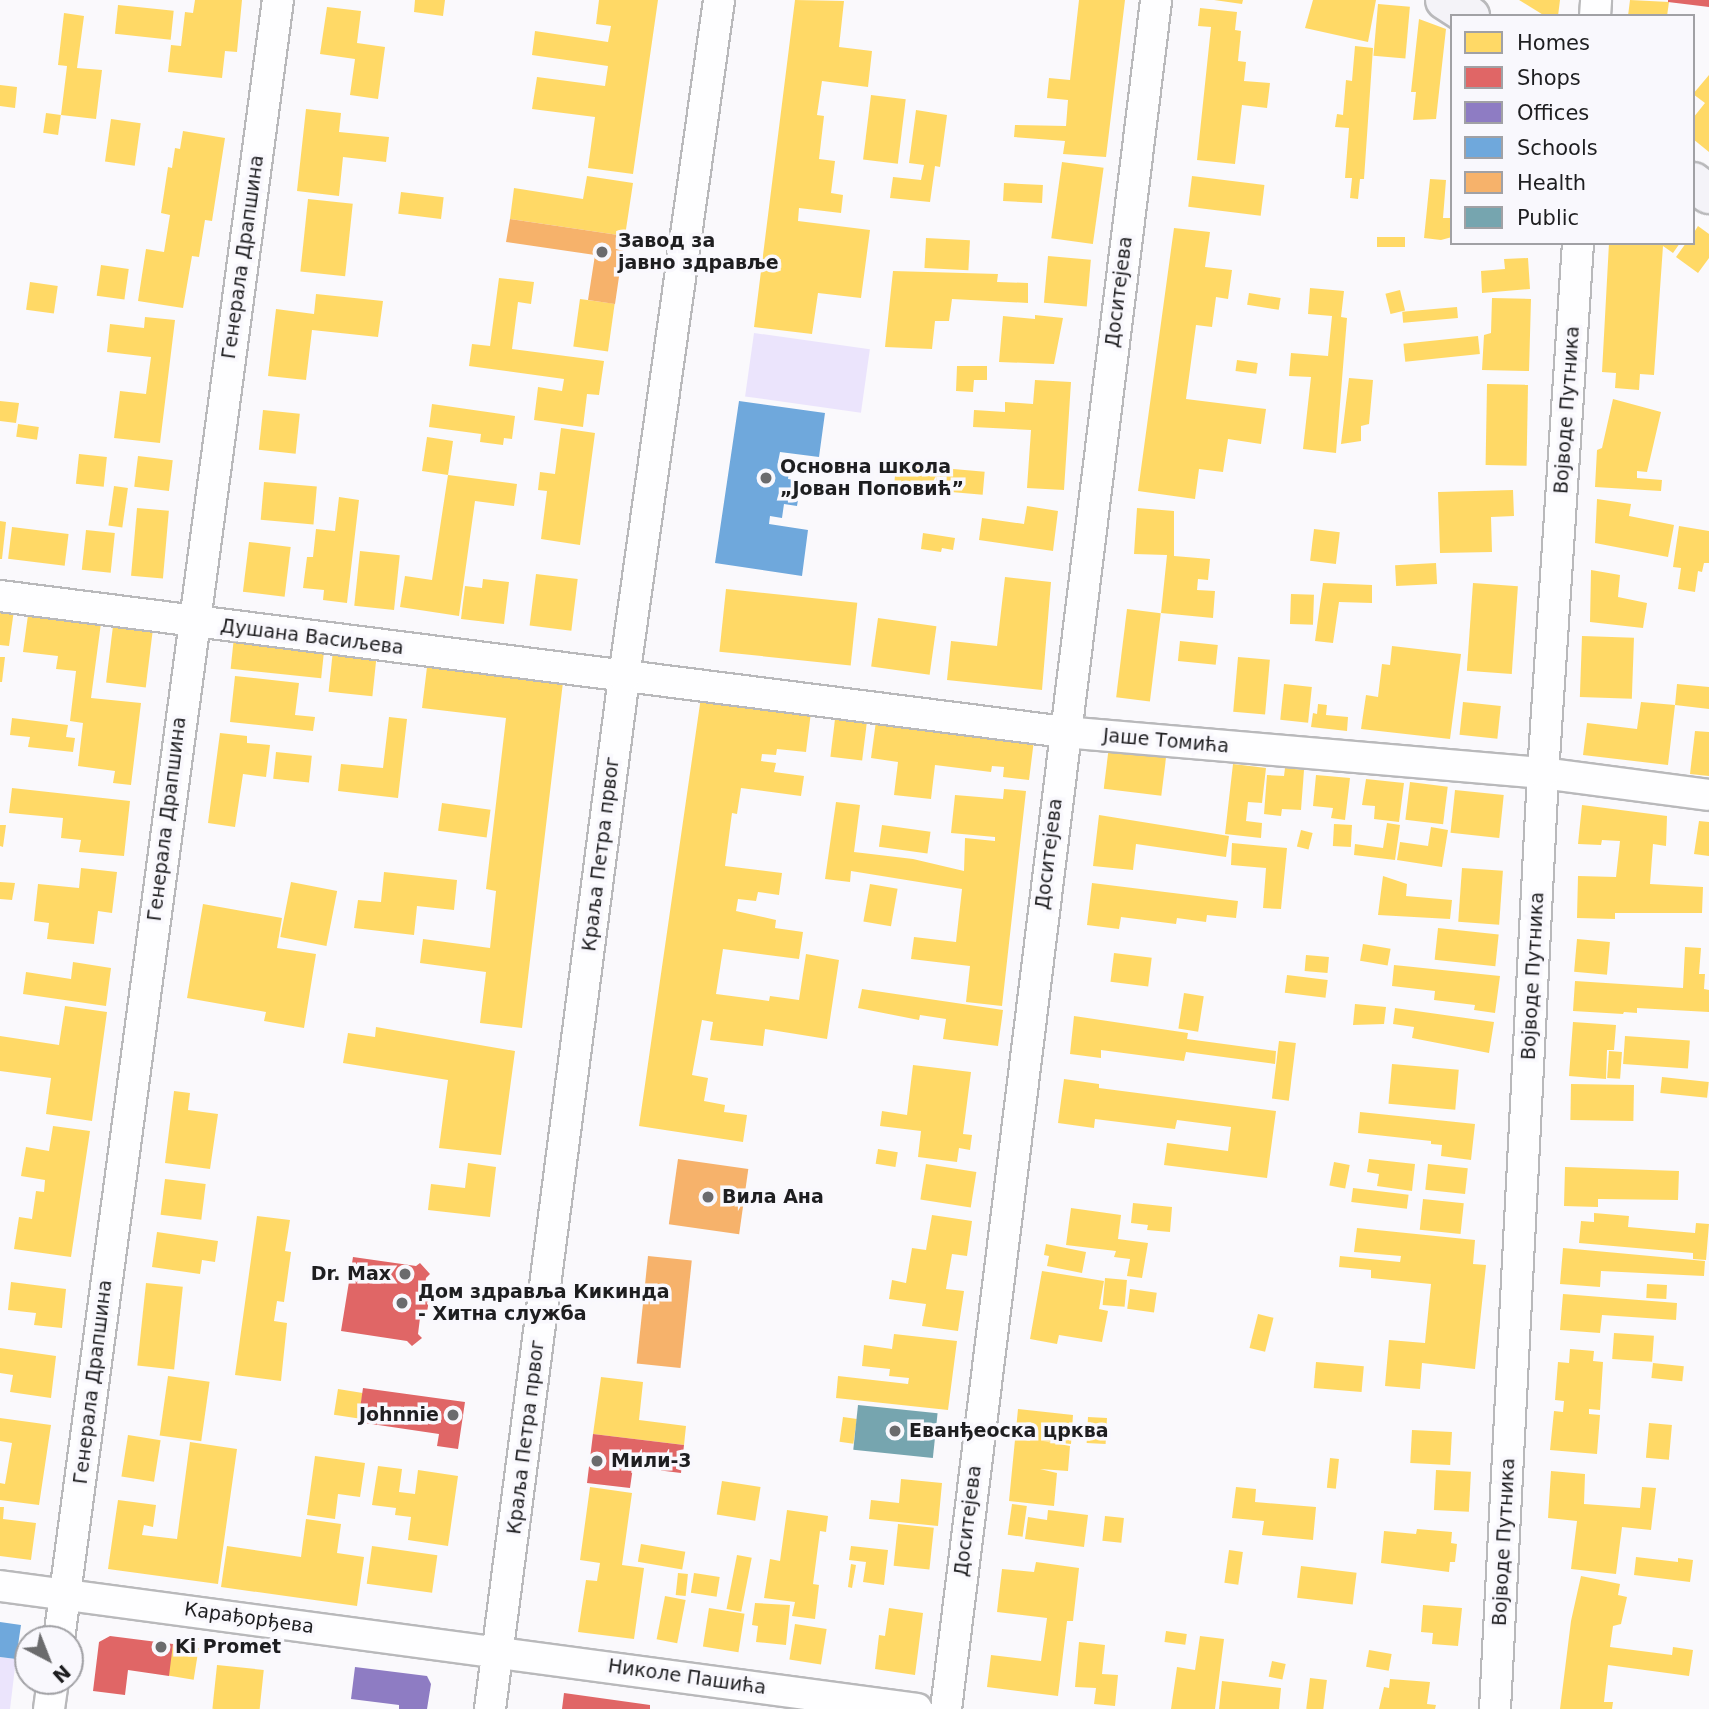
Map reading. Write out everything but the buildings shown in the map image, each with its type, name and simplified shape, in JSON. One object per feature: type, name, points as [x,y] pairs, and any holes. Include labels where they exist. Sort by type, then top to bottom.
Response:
[{"type":"main road","points":[[1445,0],[1467,14]]},
{"type":"main road","points":[[1695,183],[1709,194]]},
{"type":"street","name":"Генерала Драпшина","points":[[61,1625],[193,621],[278,0]]},
{"type":"street","name":"Краља Петра првог","points":[[490,1709],[624,677],[719,0]]},
{"type":"street","name":"Доситејева","points":[[946,1709],[1156,0]]},
{"type":"street","name":"Војводе Путника","points":[[1495,1709],[1543,773],[1578,245]]},
{"type":"street","name":"Душана Васиљева","points":[[0,596],[624,677]]},
{"type":"street","name":"Јаше Томића","points":[[624,677],[1064,732],[1543,773],[1709,795]]},
{"type":"street","name":"Карађорђева","points":[[0,1586],[498,1651]]},
{"type":"street","name":"Николе Пашића","points":[[498,1651],[917,1709]]},
{"type":"shaded area","points":[[754,333],[870,349],[861,413],[745,396]]},
{"type":"shaded area","points":[[0,1657],[14,1659],[10,1709],[0,1709]]},
{"type":"place","name":"Завод за јавно здравље","points":[[602,252]]},
{"type":"place","name":"Основна школа „Јован Поповић”","points":[[766,478]]},
{"type":"place","name":"Вила Ана","points":[[708,1197]]},
{"type":"place","name":"Dr. Max","points":[[405,1274]]},
{"type":"place","name":"Дом здравља Кикинда - Хитна служба","points":[[402,1303]]},
{"type":"place","name":"Johnnie","points":[[453,1415]]},
{"type":"place","name":"Еванђеоска црква","points":[[895,1431]]},
{"type":"place","name":"Мили-3","points":[[597,1461]]},
{"type":"place","name":"Ki Promet","points":[[161,1647]]}]
